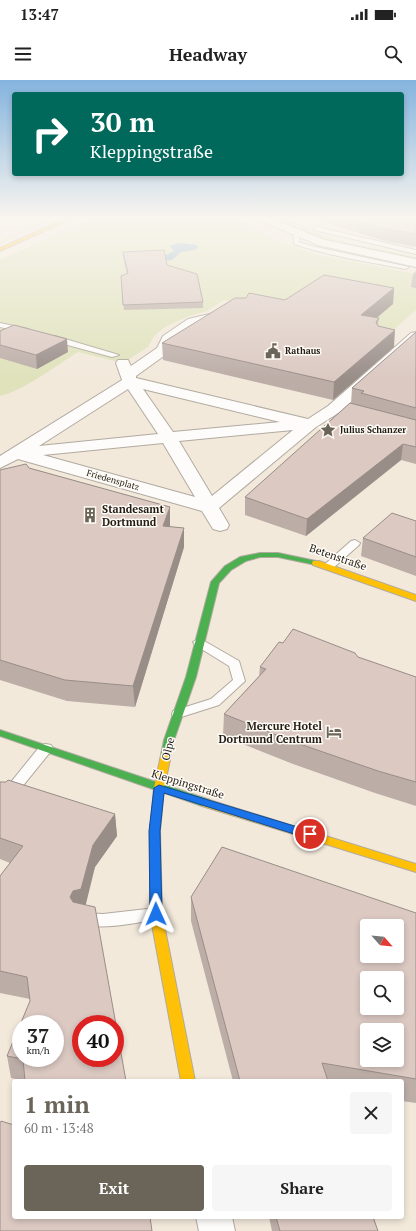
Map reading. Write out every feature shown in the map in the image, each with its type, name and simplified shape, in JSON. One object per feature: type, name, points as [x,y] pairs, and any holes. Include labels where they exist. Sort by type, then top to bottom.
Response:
[{"type":"street","points":[[0,464],[124,368],[163,350],[168,339],[193,322],[219,316],[236,309],[216,305]]},
{"type":"street","points":[[389,340],[412,340]]},
{"type":"street","points":[[210,507],[310,424],[334,409],[412,340]]},
{"type":"street","points":[[124,368],[310,424]]},
{"type":"street","points":[[124,368],[168,437],[220,525]]},
{"type":"street","points":[[16,453],[310,424]]},
{"type":"street","name":"Friedensplatz","points":[[16,453],[210,507]]},
{"type":"street","name":"Betenstraße","points":[[249,557],[288,555],[302,558],[416,598]]},
{"type":"street","name":"Olpe","points":[[188,1079],[156,914],[155,831],[159,788],[169,740],[200,642],[215,582],[226,568],[249,557]]},
{"type":"street","name":"Kleppingstraße","points":[[0,733],[159,788],[416,868]]},
{"type":"street","points":[[214,1219],[217,1231]]},
{"type":"lane","points":[[0,325],[38,334],[124,368]]},
{"type":"lane","points":[[328,567],[355,543]]},
{"type":"lane","points":[[178,714],[215,702],[239,681],[235,664],[200,642]]},
{"type":"lane","points":[[4,799],[46,748]]},
{"type":"lane","points":[[82,919],[103,920],[156,914]]},
{"type":"green space","points":[[0,272],[404,272],[416,274],[416,310],[390,333],[224,300],[207,311],[189,316],[165,327],[154,336],[148,347],[123,363],[78,352],[19,389],[0,396]]},
{"type":"building","points":[[128,272],[189,272],[197,274],[203,302],[123,305],[121,276],[128,273]]},
{"type":"building","points":[[324,275],[394,288],[361,315],[379,318],[376,322],[378,326],[395,330],[334,382],[162,343],[235,298],[246,298],[249,293],[285,300]]},
{"type":"building","points":[[14,325],[67,339],[36,355],[0,345],[0,331]]},
{"type":"building","points":[[416,332],[416,408],[361,393],[364,391],[352,388]]},
{"type":"building","points":[[350,403],[416,420],[416,447],[403,444],[307,519],[245,497]]},
{"type":"building","points":[[26,464],[29,468],[170,507],[163,526],[184,528],[133,686],[65,680],[0,660],[0,470]]},
{"type":"building","points":[[392,513],[416,521],[416,557],[363,538]]},
{"type":"building","points":[[293,629],[355,653],[358,657],[416,677],[416,782],[378,771],[294,742],[224,714],[266,669],[260,667],[279,642],[283,643]]},
{"type":"building","points":[[8,780],[115,814],[93,845],[81,889],[73,891],[70,897],[73,902],[95,907],[114,1015],[72,1015],[72,1067],[124,1067],[126,1079],[25,1079],[24,1067],[64,1067],[64,1015],[24,1015],[30,1001],[27,977],[0,971],[0,876],[23,846],[0,838],[0,782],[6,782]]},
{"type":"building","points":[[222,847],[416,913],[416,1079],[322,1063],[327,1079],[239,1079],[191,897]]},
{"type":"building","points":[[12,1044],[12,1057],[7,1056]]},
{"type":"building","points":[[1,1121],[12,1124],[12,1219],[150,1219],[152,1231],[0,1231]]},
{"type":"building","points":[[277,1219],[374,1219],[378,1231],[280,1231]]},
{"type":"traffic: fast","points":[[166,755],[169,740],[191,677],[215,582],[228,568],[243,559],[260,555],[278,555],[316,563]]},
{"type":"traffic: fast","points":[[0,733],[206,803]]},
{"type":"traffic: slow","points":[[316,563],[416,598]]},
{"type":"traffic: slow","points":[[166,755],[159,788],[155,831],[156,914],[188,1079]]},
{"type":"traffic: slow","points":[[206,803],[416,868]]},
{"type":"place","name":"Rathaus","points":[[273,351]]},
{"type":"place","name":"Julius Schanzer","points":[[328,430]]},
{"type":"place","name":"Standesamt Dortmund","points":[[90,515]]},
{"type":"place","name":"Mercure Hotel Dortmund Centrum","points":[[334,732]]},
{"type":"route","points":[[156,914],[155,831],[159,788],[310,834]]}]
